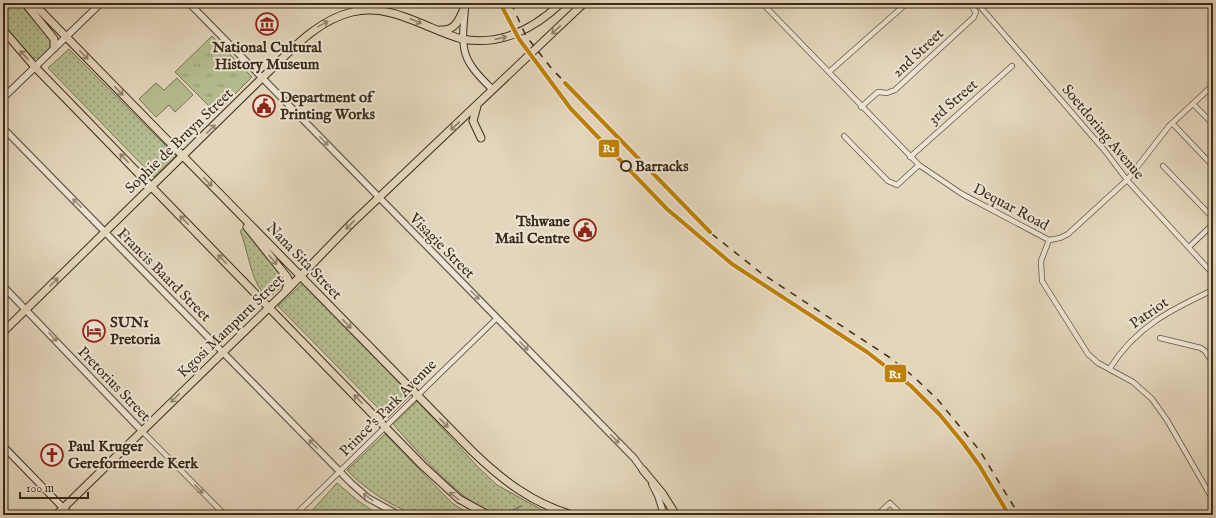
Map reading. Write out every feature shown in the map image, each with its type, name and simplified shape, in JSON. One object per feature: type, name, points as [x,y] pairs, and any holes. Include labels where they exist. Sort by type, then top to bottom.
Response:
[{"type":"main road","points":[[24,3],[55,41],[54,48]]},
{"type":"main road","name":"Nana Sita Street","points":[[33,3],[472,451],[509,484],[544,505],[573,515]]},
{"type":"main road","points":[[3,98],[101,3]]},
{"type":"main road","points":[[541,21],[557,3]]},
{"type":"main road","points":[[462,39],[497,39],[524,30],[541,21],[561,3]]},
{"type":"main road","name":"Kgosi Mampuru Street","points":[[56,515],[286,291],[378,198],[584,3]]},
{"type":"main road","points":[[465,5],[462,39],[464,52],[468,62],[492,89]]},
{"type":"main road","points":[[435,29],[447,30],[453,27],[459,20],[465,5]]},
{"type":"main road","name":"Sophie de Bruyn Street","points":[[3,332],[104,231],[311,32],[330,20],[351,13],[367,10],[386,11],[462,39]]},
{"type":"main road","points":[[3,30],[35,67],[448,491],[465,504],[488,515]]},
{"type":"main road","points":[[477,104],[473,121],[482,138]]},
{"type":"main road","points":[[232,207],[288,279],[286,291]]},
{"type":"main road","points":[[3,446],[70,515]]},
{"type":"main road","points":[[643,470],[657,485],[676,515]]},
{"type":"street","name":"Visagie Street","points":[[189,3],[263,77],[378,198],[634,458],[643,470],[658,496],[664,515]]},
{"type":"street","points":[[335,3],[341,5],[346,3]]},
{"type":"street","name":"Dequar Road","points":[[762,3],[861,107],[919,165],[962,194],[1049,240],[1041,262],[1042,281],[1088,354],[1098,363],[1110,368],[1133,382],[1152,398],[1167,420],[1213,500]]},
{"type":"street","points":[[829,72],[907,3]]},
{"type":"street","name":"2nd Street","points":[[861,107],[878,92],[887,93],[895,90],[974,17],[976,12],[969,3]]},
{"type":"street","name":"Soetdoring Avenue","points":[[977,3],[1105,151],[1127,180],[1213,274]]},
{"type":"street","name":"3rd Street","points":[[910,157],[1012,66]]},
{"type":"street","points":[[1049,240],[1060,238],[1068,234],[1127,180],[1172,123],[1213,86]]},
{"type":"street","points":[[1193,104],[1213,124]]},
{"type":"street","points":[[1172,123],[1213,166]]},
{"type":"street","name":"Francis Baard Street","points":[[3,128],[340,472],[368,498],[399,515]]},
{"type":"street","points":[[844,136],[888,181],[894,185],[897,185],[919,165]]},
{"type":"street","points":[[1163,166],[1213,218]]},
{"type":"street","points":[[1189,247],[1213,224]]},
{"type":"street","name":"Pretorius Street","points":[[3,286],[225,515]]},
{"type":"street","name":"Patriot","points":[[1110,368],[1128,343],[1156,319],[1213,290]]},
{"type":"street","name":"Prince's Park Avenue","points":[[295,515],[497,318]]},
{"type":"street","points":[[1160,338],[1201,348],[1205,351],[1213,363]]},
{"type":"street","points":[[877,515],[890,503],[902,515]]},
{"type":"green space","points":[[3,3],[19,3],[52,42],[49,49],[40,58],[32,58],[14,38],[3,20]]},
{"type":"green space","points":[[212,36],[252,77],[216,113],[175,72]]},
{"type":"green space","points":[[69,49],[176,156],[154,177],[48,68]]},
{"type":"green space","points":[[177,78],[193,95],[175,112],[169,105],[156,117],[139,99],[156,83],[164,90]]},
{"type":"green space","points":[[245,227],[284,279],[284,284],[271,296],[265,294],[260,288],[251,269],[240,231]]},
{"type":"green space","points":[[303,283],[411,395],[388,418],[278,306]]},
{"type":"green space","points":[[417,401],[479,468],[497,485],[551,515],[499,515],[472,502],[457,490],[442,477],[393,424]]},
{"type":"green space","points":[[385,434],[452,503],[471,515],[433,516],[412,513],[381,498],[354,477],[347,470]]},
{"type":"green space","points":[[337,483],[357,500],[379,515],[308,515]]},
{"type":"waterway","points":[[504,515],[521,506]]},
{"type":"railway","points":[[511,3],[526,36],[552,69],[712,234],[761,273],[889,357],[914,377],[938,400],[980,451],[1019,515]]},
{"type":"transit line","name":"R1","points":[[500,3],[519,39],[571,109],[667,209],[732,264],[867,352],[911,386],[940,415],[963,443],[979,465],[1009,515]]},
{"type":"transit line","name":"R1","points":[[565,83],[710,232]]},
{"type":"place","name":"National Cultural History Museum","points":[[267,24]]},
{"type":"place","name":"Department of Printing Works","points":[[264,106]]},
{"type":"place","name":"Barracks","points":[[626,166]]},
{"type":"place","name":"Tshwane Mail Centre","points":[[585,230]]},
{"type":"place","name":"SUN1 Pretoria","points":[[94,331]]},
{"type":"place","name":"Paul Kruger Gereformeerde Kerk","points":[[52,455]]}]
